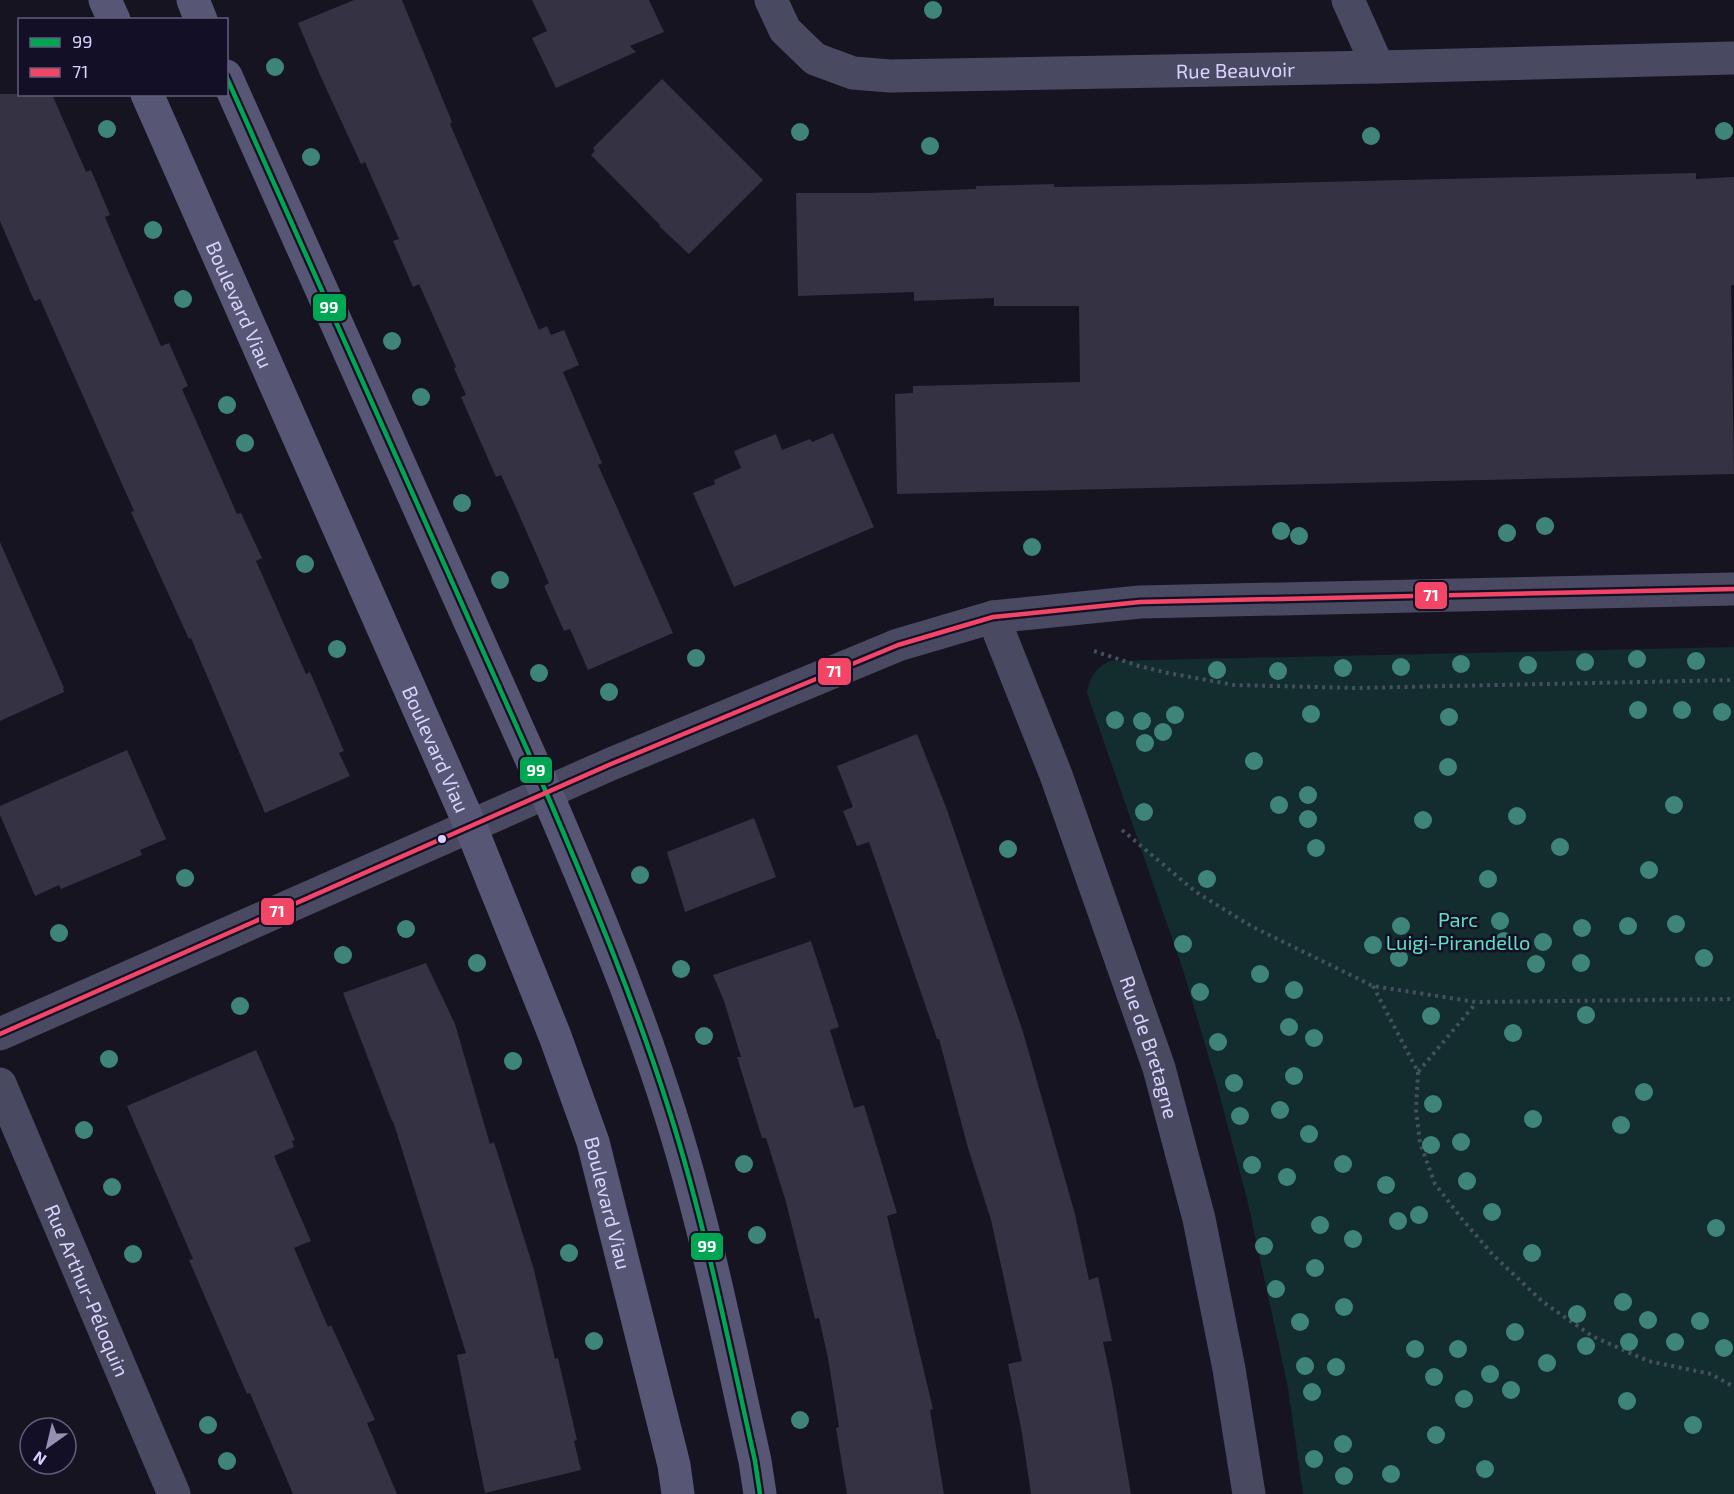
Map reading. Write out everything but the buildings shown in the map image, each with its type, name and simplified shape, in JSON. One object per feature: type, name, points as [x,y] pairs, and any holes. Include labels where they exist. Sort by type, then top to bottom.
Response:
[{"type":"main road","points":[[105,0],[113,18]]},
{"type":"main road","points":[[193,0],[200,18]]},
{"type":"main road","points":[[228,80],[546,792],[626,989],[670,1114],[706,1245],[755,1461],[760,1494]]},
{"type":"main road","name":"Boulevard Viau","points":[[148,96],[470,825],[555,1036],[593,1142],[674,1465],[678,1494]]},
{"type":"street","name":"Rue Beauvoir","points":[[771,0],[785,30],[814,59],[853,74],[890,76],[1378,68],[1734,58]]},
{"type":"street","points":[[1348,0],[1378,68]]},
{"type":"street","points":[[0,1034],[546,792],[898,645],[993,617],[1140,602],[1734,590]]},
{"type":"street","name":"Rue de Bretagne","points":[[993,617],[1056,775],[1159,1068],[1199,1219],[1229,1370],[1249,1494]]},
{"type":"street","name":"Rue Arthur-Péloquin","points":[[0,1084],[174,1494]]},
{"type":"path","points":[[1094,651],[1138,666],[1234,685],[1356,688],[1734,680]]},
{"type":"path","points":[[1117,826],[1196,892],[1251,926],[1373,986],[1476,1002],[1734,999]]},
{"type":"path","points":[[1373,986],[1418,1072],[1416,1110],[1420,1143],[1435,1184],[1462,1220],[1493,1255],[1543,1302],[1592,1336],[1648,1361],[1711,1374],[1734,1387]]},
{"type":"path","points":[[1418,1072],[1476,1002]]},
{"type":"green space","name":"Parc Luigi-Pirandello","points":[[1734,647],[1734,1494],[1303,1494],[1288,1388],[1247,1199],[1183,970],[1087,693],[1092,678],[1100,667],[1110,661]]},
{"type":"transit line","name":"99","points":[[228,80],[546,792],[628,991],[657,1072],[695,1199],[755,1461],[760,1494]]},
{"type":"transit line","name":"71","points":[[0,1034],[611,764],[898,645],[993,617],[1140,602],[1734,589]]}]
